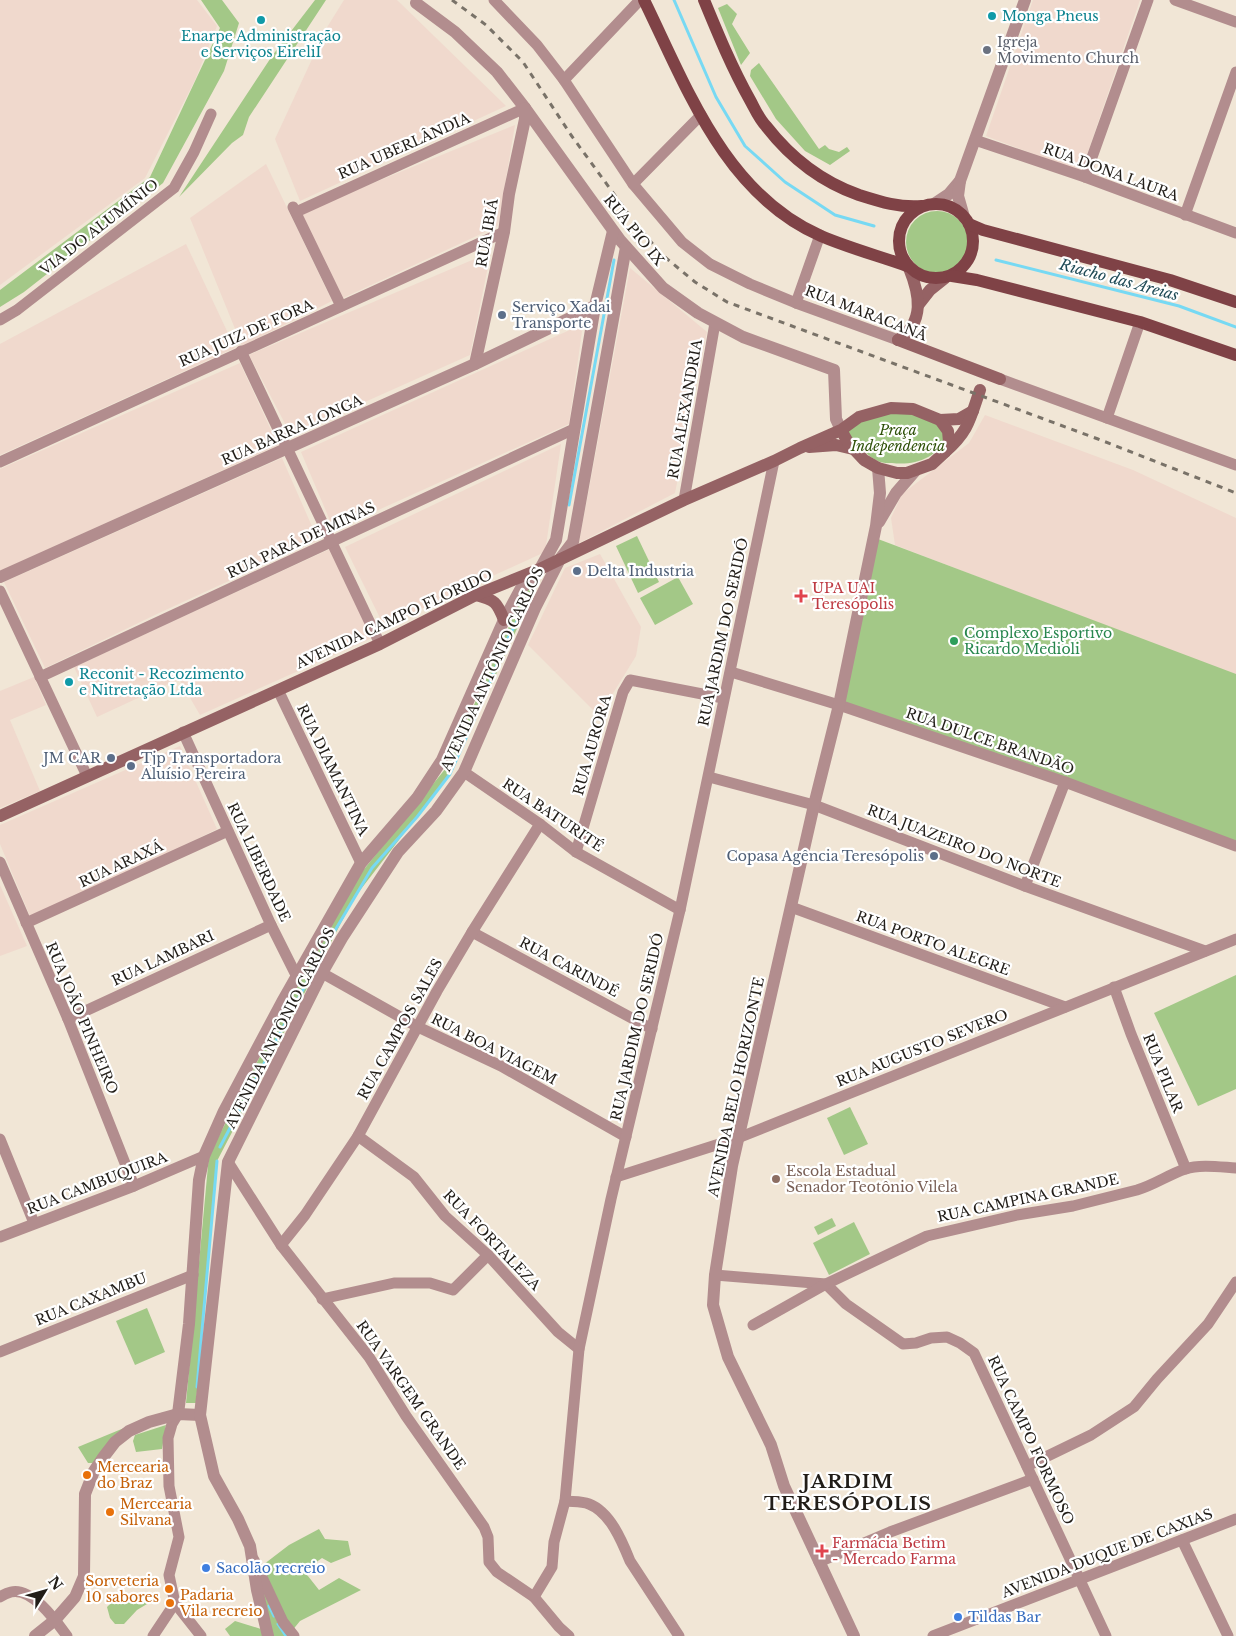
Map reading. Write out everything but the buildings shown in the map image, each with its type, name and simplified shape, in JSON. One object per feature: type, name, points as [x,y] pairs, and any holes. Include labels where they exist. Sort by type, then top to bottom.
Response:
[{"type":"main road","points":[[644,0],[701,116],[727,158],[758,194],[786,216],[820,235],[908,267],[928,278],[948,277],[977,280],[1140,322],[1236,355]]},
{"type":"main road","points":[[704,0],[736,75],[764,125],[793,156],[824,179],[848,191],[885,204],[908,207],[945,205],[983,230],[1170,280],[1236,302]]},
{"type":"main road","points":[[898,340],[909,333],[915,321],[919,304],[917,286],[901,256],[898,244],[899,232],[904,221],[912,212],[928,205]]},
{"type":"main road","points":[[919,304],[930,290],[961,269],[968,260],[972,249],[973,237],[966,220]]},
{"type":"main road","points":[[915,321],[917,334],[925,352]]},
{"type":"main road","name":"RUA MARACANÃ","points":[[898,340],[925,352],[1000,379]]},
{"type":"main road","points":[[968,368],[977,381],[980,390],[973,412],[969,424],[963,435],[932,464],[915,471],[897,473],[878,468],[864,460],[853,449],[841,430],[859,418],[890,408],[913,409],[940,420],[958,419],[973,412]]},
{"type":"main road","points":[[980,390],[1000,379]]},
{"type":"main road","points":[[940,420],[948,431],[949,442],[945,452]]},
{"type":"main road","name":"AVENIDA CAMPO FLORIDO","points":[[0,816],[380,644],[476,595],[540,569],[684,500],[841,430]]},
{"type":"main road","points":[[800,448],[836,445],[853,449]]},
{"type":"main road","points":[[476,595],[491,599],[497,604],[504,620]]},
{"type":"street","points":[[564,80],[640,0]]},
{"type":"street","points":[[966,220],[958,196],[960,181],[1025,0]]},
{"type":"street","points":[[1084,177],[1148,0]]},
{"type":"street","points":[[1174,0],[1236,22]]},
{"type":"street","name":"RUA MARACANÃ","points":[[498,1],[538,45],[564,80],[633,184],[682,242],[710,264],[750,284],[898,340]]},
{"type":"street","name":"RUA PIO IX","points":[[416,3],[455,32],[497,72],[613,231],[663,288],[698,313],[743,337],[834,370],[836,419],[841,430]]},
{"type":"street","points":[[1185,215],[1236,72]]},
{"type":"street","name":"RUA UBERLÂNDIA","points":[[341,306],[295,209],[525,108]]},
{"type":"street","name":"RUA IBIÁ","points":[[475,364],[504,232],[509,194],[525,119],[525,108]]},
{"type":"street","name":"VIA DO ALUMÍNIO","points":[[0,320],[17,310],[174,188],[194,152],[210,114]]},
{"type":"street","points":[[633,184],[701,116]]},
{"type":"street","name":"RUA DONA LAURA","points":[[975,140],[1084,177],[1236,233]]},
{"type":"street","points":[[928,205],[949,194],[960,181]]},
{"type":"street","name":"AVENIDA ANTÔNIO CARLOS","points":[[178,1414],[189,1324],[200,1180],[204,1156],[224,1110],[362,863],[417,798],[442,760],[504,620],[520,590],[540,569],[556,540],[595,306],[613,231]]},
{"type":"street","name":"RUA JUIZ DE FORA","points":[[0,462],[504,232]]},
{"type":"street","points":[[796,303],[820,235]]},
{"type":"street","name":"AVENIDA ANTÔNIO CARLOS","points":[[268,1636],[256,1590],[252,1555],[238,1519],[214,1476],[200,1415],[228,1162],[322,973],[342,938],[398,852],[436,811],[464,772],[535,608],[560,559],[573,542],[626,247]]},
{"type":"street","name":"RUA BARRA LONGA","points":[[0,577],[475,364],[595,306]]},
{"type":"street","points":[[1107,418],[1140,322]]},
{"type":"street","name":"RUA ALEXANDRIA","points":[[684,500],[715,323]]},
{"type":"street","points":[[241,352],[380,644]]},
{"type":"street","name":"RUA MARACANÃ","points":[[1000,379],[1236,465]]},
{"type":"street","name":"RUA PARÁ DE MINAS","points":[[40,677],[574,429]]},
{"type":"street","name":"RUA JARDIM DO SERIDÓ","points":[[534,1597],[552,1567],[554,1542],[565,1501],[579,1349],[616,1177],[680,910],[774,461]]},
{"type":"street","points":[[876,526],[880,494],[878,468]]},
{"type":"street","points":[[876,526],[896,493],[915,471]]},
{"type":"street","name":"AVENIDA BELO HORIZONTE","points":[[854,1636],[784,1486],[771,1446],[728,1357],[713,1305],[715,1275],[732,1166],[838,705],[876,526]]},
{"type":"street","points":[[0,592],[87,776]]},
{"type":"street","name":"RUA DULCE BRANDÃO","points":[[731,672],[838,705],[1065,782],[1236,846]]},
{"type":"street","name":"RUA AURORA","points":[[576,852],[623,692],[630,680],[723,698]]},
{"type":"street","name":"RUA DIAMANTINA","points":[[278,690],[362,863]]},
{"type":"street","name":"RUA LIBERDADE","points":[[183,732],[271,925],[297,977]]},
{"type":"street","name":"RUA BATURITÉ","points":[[464,772],[540,824],[576,852],[680,910]]},
{"type":"street","name":"RUA JUAZEIRO DO NORTE","points":[[709,777],[814,805],[1025,886],[1205,951]]},
{"type":"street","points":[[1025,886],[1065,782]]},
{"type":"street","name":"RUA CAMPOS SALES","points":[[281,1245],[305,1215],[358,1136],[472,932],[540,824]]},
{"type":"street","name":"RUA ARAXÁ","points":[[26,923],[228,831]]},
{"type":"street","name":"RUA JOÃO PINHEIRO","points":[[0,862],[68,1019],[134,1186]]},
{"type":"street","name":"RUA PORTO ALEGRE","points":[[791,907],[1065,1007]]},
{"type":"street","name":"RUA LAMBARI","points":[[68,1019],[271,925]]},
{"type":"street","name":"RUA CARINDÉ","points":[[472,932],[652,1028]]},
{"type":"street","name":"RUA AUGUSTO SEVERO","points":[[616,1177],[738,1138],[1236,939]]},
{"type":"street","name":"RUA BOA VIAGEM","points":[[322,973],[418,1027],[502,1066],[626,1137]]},
{"type":"street","name":"RUA PILAR","points":[[1114,988],[1186,1169]]},
{"type":"street","name":"RUA FORTALEZA","points":[[358,1136],[414,1177],[445,1216],[488,1255],[558,1332],[579,1349]]},
{"type":"street","points":[[0,1139],[34,1224]]},
{"type":"street","name":"RUA CAMBUQUIRA","points":[[0,1238],[134,1186],[204,1156]]},
{"type":"street","name":"RUA VARGEM GRANDE","points":[[228,1162],[281,1245],[369,1357],[406,1416],[484,1527],[488,1537],[488,1562],[497,1572],[534,1597],[569,1636]]},
{"type":"street","name":"RUA CAMPINA GRANDE","points":[[753,1326],[826,1284],[927,1236],[1017,1215],[1073,1206],[1137,1190],[1186,1169],[1215,1166],[1236,1168]]},
{"type":"street","points":[[322,1299],[394,1283],[430,1283],[453,1290],[488,1255]]},
{"type":"street","name":"RUA CAXAMBU","points":[[0,1352],[193,1275]]},
{"type":"street","points":[[715,1275],[826,1284]]},
{"type":"street","points":[[1028,1466],[1091,1436],[1134,1407],[1208,1324],[1236,1282]]},
{"type":"street","name":"RUA CAMPO FORMOSO","points":[[826,1284],[846,1304],[903,1344],[916,1343],[931,1338],[947,1338],[960,1343],[974,1353],[1106,1636]]},
{"type":"street","points":[[178,1414],[172,1424],[168,1438],[169,1486],[179,1538],[169,1575],[174,1603],[201,1636]]},
{"type":"street","points":[[35,1636],[55,1620],[75,1597],[84,1576],[85,1494],[94,1471],[115,1442],[129,1431],[149,1422],[178,1414],[200,1415]]},
{"type":"street","points":[[819,1562],[898,1529],[1033,1479]]},
{"type":"street","points":[[565,1501],[589,1504],[602,1512],[608,1519],[625,1547],[630,1561],[679,1636]]},
{"type":"street","name":"AVENIDA DUQUE DE CAXIAS","points":[[933,1636],[1236,1520]]},
{"type":"street","points":[[1182,1540],[1228,1636]]},
{"type":"street","points":[[252,1555],[283,1622],[294,1636]]},
{"type":"street","points":[[0,1597],[12,1592],[29,1596],[40,1604],[67,1636]]},
{"type":"street","points":[[153,1636],[174,1603]]},
{"type":"shaded area","points":[[0,0],[197,0],[217,26],[195,80],[145,178],[0,285]]},
{"type":"shaded area","points":[[344,0],[397,0],[506,106],[300,201],[275,139],[326,29]]},
{"type":"shaded area","points":[[1033,0],[1140,0],[1081,172],[986,136]]},
{"type":"shaded area","points":[[515,125],[498,226],[341,299],[300,213]]},
{"type":"shaded area","points":[[266,164],[332,301],[242,346],[190,218]]},
{"type":"shaded area","points":[[186,244],[235,348],[0,455],[0,344]]},
{"type":"shaded area","points":[[491,252],[470,355],[291,435],[249,355]]},
{"type":"shaded area","points":[[630,268],[707,332],[675,493],[579,543]]},
{"type":"shaded area","points":[[583,324],[569,424],[334,530],[301,452]]},
{"type":"shaded area","points":[[240,363],[278,445],[0,571],[0,469]]},
{"type":"shaded area","points":[[985,415],[1133,470],[1236,518],[1236,676],[895,545],[891,518],[902,494],[969,443]]},
{"type":"shaded area","points":[[561,444],[545,552],[384,626],[345,547]]},
{"type":"shaded area","points":[[282,458],[318,540],[45,668],[4,582]]},
{"type":"shaded area","points":[[330,549],[372,638],[200,715],[179,679],[97,717],[74,667]]},
{"type":"shaded area","points":[[600,554],[641,627],[636,656],[599,716],[528,645],[565,568]]},
{"type":"shaded area","points":[[34,677],[46,705],[10,720],[40,791],[0,808],[0,691]]},
{"type":"shaded area","points":[[180,746],[217,829],[32,921],[0,844],[0,825]]},
{"type":"shaded area","points":[[0,885],[27,946],[0,956]]},
{"type":"green space","points":[[201,0],[222,0],[239,23],[224,71],[163,183],[24,292],[0,307],[0,290],[150,177],[220,28]]},
{"type":"green space","points":[[315,0],[326,0],[249,117],[243,135],[232,143],[179,197],[272,56]]},
{"type":"green space","points":[[727,4],[737,14],[732,24],[750,53],[741,65],[718,8]]},
{"type":"green space","points":[[759,63],[819,149],[825,145],[829,149],[839,152],[847,147],[850,151],[830,165],[805,151],[776,119],[750,76],[751,70]]},
{"type":"green space","points":[[937,211],[949,213],[959,220],[966,230],[968,242],[966,254],[959,264],[949,271],[937,273],[925,271],[915,264],[908,254],[906,242],[908,230],[915,220],[925,213]]},
{"type":"green space","name":"Praça Independencia","points":[[913,412],[937,422],[947,436],[938,450],[917,462],[900,464],[880,462],[862,450],[848,433],[860,420],[877,414]]},
{"type":"green space","points":[[637,536],[659,582],[638,593],[616,546]]},
{"type":"green space","points":[[878,539],[1236,674],[1236,844],[841,702]]},
{"type":"green space","points":[[678,577],[693,604],[655,625],[640,598]]},
{"type":"green space","points":[[530,579],[538,583],[452,770],[447,769],[450,774],[354,898],[217,1161],[196,1403],[186,1403],[209,1155],[344,894],[446,768]]},
{"type":"green space","points":[[1236,975],[1236,1089],[1198,1106],[1154,1013]]},
{"type":"green space","points":[[850,1107],[868,1144],[844,1155],[827,1118]]},
{"type":"green space","points":[[832,1218],[836,1226],[818,1235],[814,1227]]},
{"type":"green space","points":[[854,1222],[870,1254],[829,1275],[813,1243]]},
{"type":"green space","points":[[147,1308],[165,1352],[135,1365],[116,1321]]},
{"type":"green space","points":[[141,1421],[95,1463],[88,1463],[78,1447]]},
{"type":"green space","points":[[166,1425],[162,1449],[136,1452],[133,1441],[135,1435]]},
{"type":"green space","points":[[319,1529],[325,1539],[348,1541],[351,1555],[331,1563],[322,1558],[304,1571],[319,1590],[339,1578],[361,1590],[300,1621],[291,1632],[294,1636],[271,1636],[255,1571],[289,1545]]},
{"type":"green space","points":[[121,1593],[133,1595],[147,1604],[137,1610],[124,1624],[115,1624],[110,1618],[107,1607]]},
{"type":"green space","points":[[235,1621],[261,1629],[264,1636],[230,1636],[225,1629]]},
{"type":"waterway","name":"Riacho das Areias","points":[[674,0],[716,97],[745,146],[785,182],[835,215],[874,226]]},
{"type":"waterway","points":[[569,505],[614,260]]},
{"type":"waterway","name":"Riacho das Areias","points":[[996,260],[1179,306],[1236,327]]},
{"type":"waterway","points":[[480,707],[506,642],[530,597]]},
{"type":"waterway","points":[[321,954],[372,868],[417,817],[450,774],[475,718]]},
{"type":"waterway","points":[[220,1147],[316,965]]},
{"type":"waterway","points":[[197,1387],[217,1161]]},
{"type":"waterway","points":[[269,1606],[274,1616]]},
{"type":"waterway","points":[[278,1624],[286,1636]]},
{"type":"railway","points":[[452,0],[486,25],[523,62],[571,135],[627,212],[660,253],[695,282],[727,302],[1098,439],[1236,493]]},
{"type":"place","name":"Monga Pneus","points":[[992,16]]},
{"type":"place","name":"Enarpe Administração e Serviços EireliI","points":[[261,20]]},
{"type":"place","name":"Igreja Movimento Church","points":[[987,50]]},
{"type":"place","name":"Serviço Xadai Transporte","points":[[502,315]]},
{"type":"place","name":"Delta Industria","points":[[577,571]]},
{"type":"place","name":"UPA UAI Teresópolis","points":[[801,596]]},
{"type":"place","name":"Complexo Esportivo Ricardo Medioli","points":[[954,641]]},
{"type":"place","name":"Reconit - Recozimento e Nitretação Ltda","points":[[69,682]]},
{"type":"place","name":"JM CAR","points":[[111,758]]},
{"type":"place","name":"Tjp Transportadora Aluísio Pereira","points":[[131,766]]},
{"type":"place","name":"Copasa Agência Teresópolis","points":[[934,856]]},
{"type":"place","name":"Escola Estadual Senador Teotônio Vilela","points":[[776,1179]]},
{"type":"place","name":"Mercearia do Braz","points":[[87,1475]]},
{"type":"place","name":"Mercearia Silvana","points":[[110,1512]]},
{"type":"place","name":"Farmácia Betim - Mercado Farma","points":[[822,1551]]},
{"type":"place","name":"Sacolão recreio","points":[[206,1568]]},
{"type":"place","name":"Sorveteria 10 sabores","points":[[169,1589]]},
{"type":"place","name":"Padaria Vila recreio","points":[[170,1603]]},
{"type":"place","name":"Tildas Bar","points":[[958,1617]]},
{"type":"district","name":"JARDIM TERESÓPOLIS","points":[[848,1492]]}]
